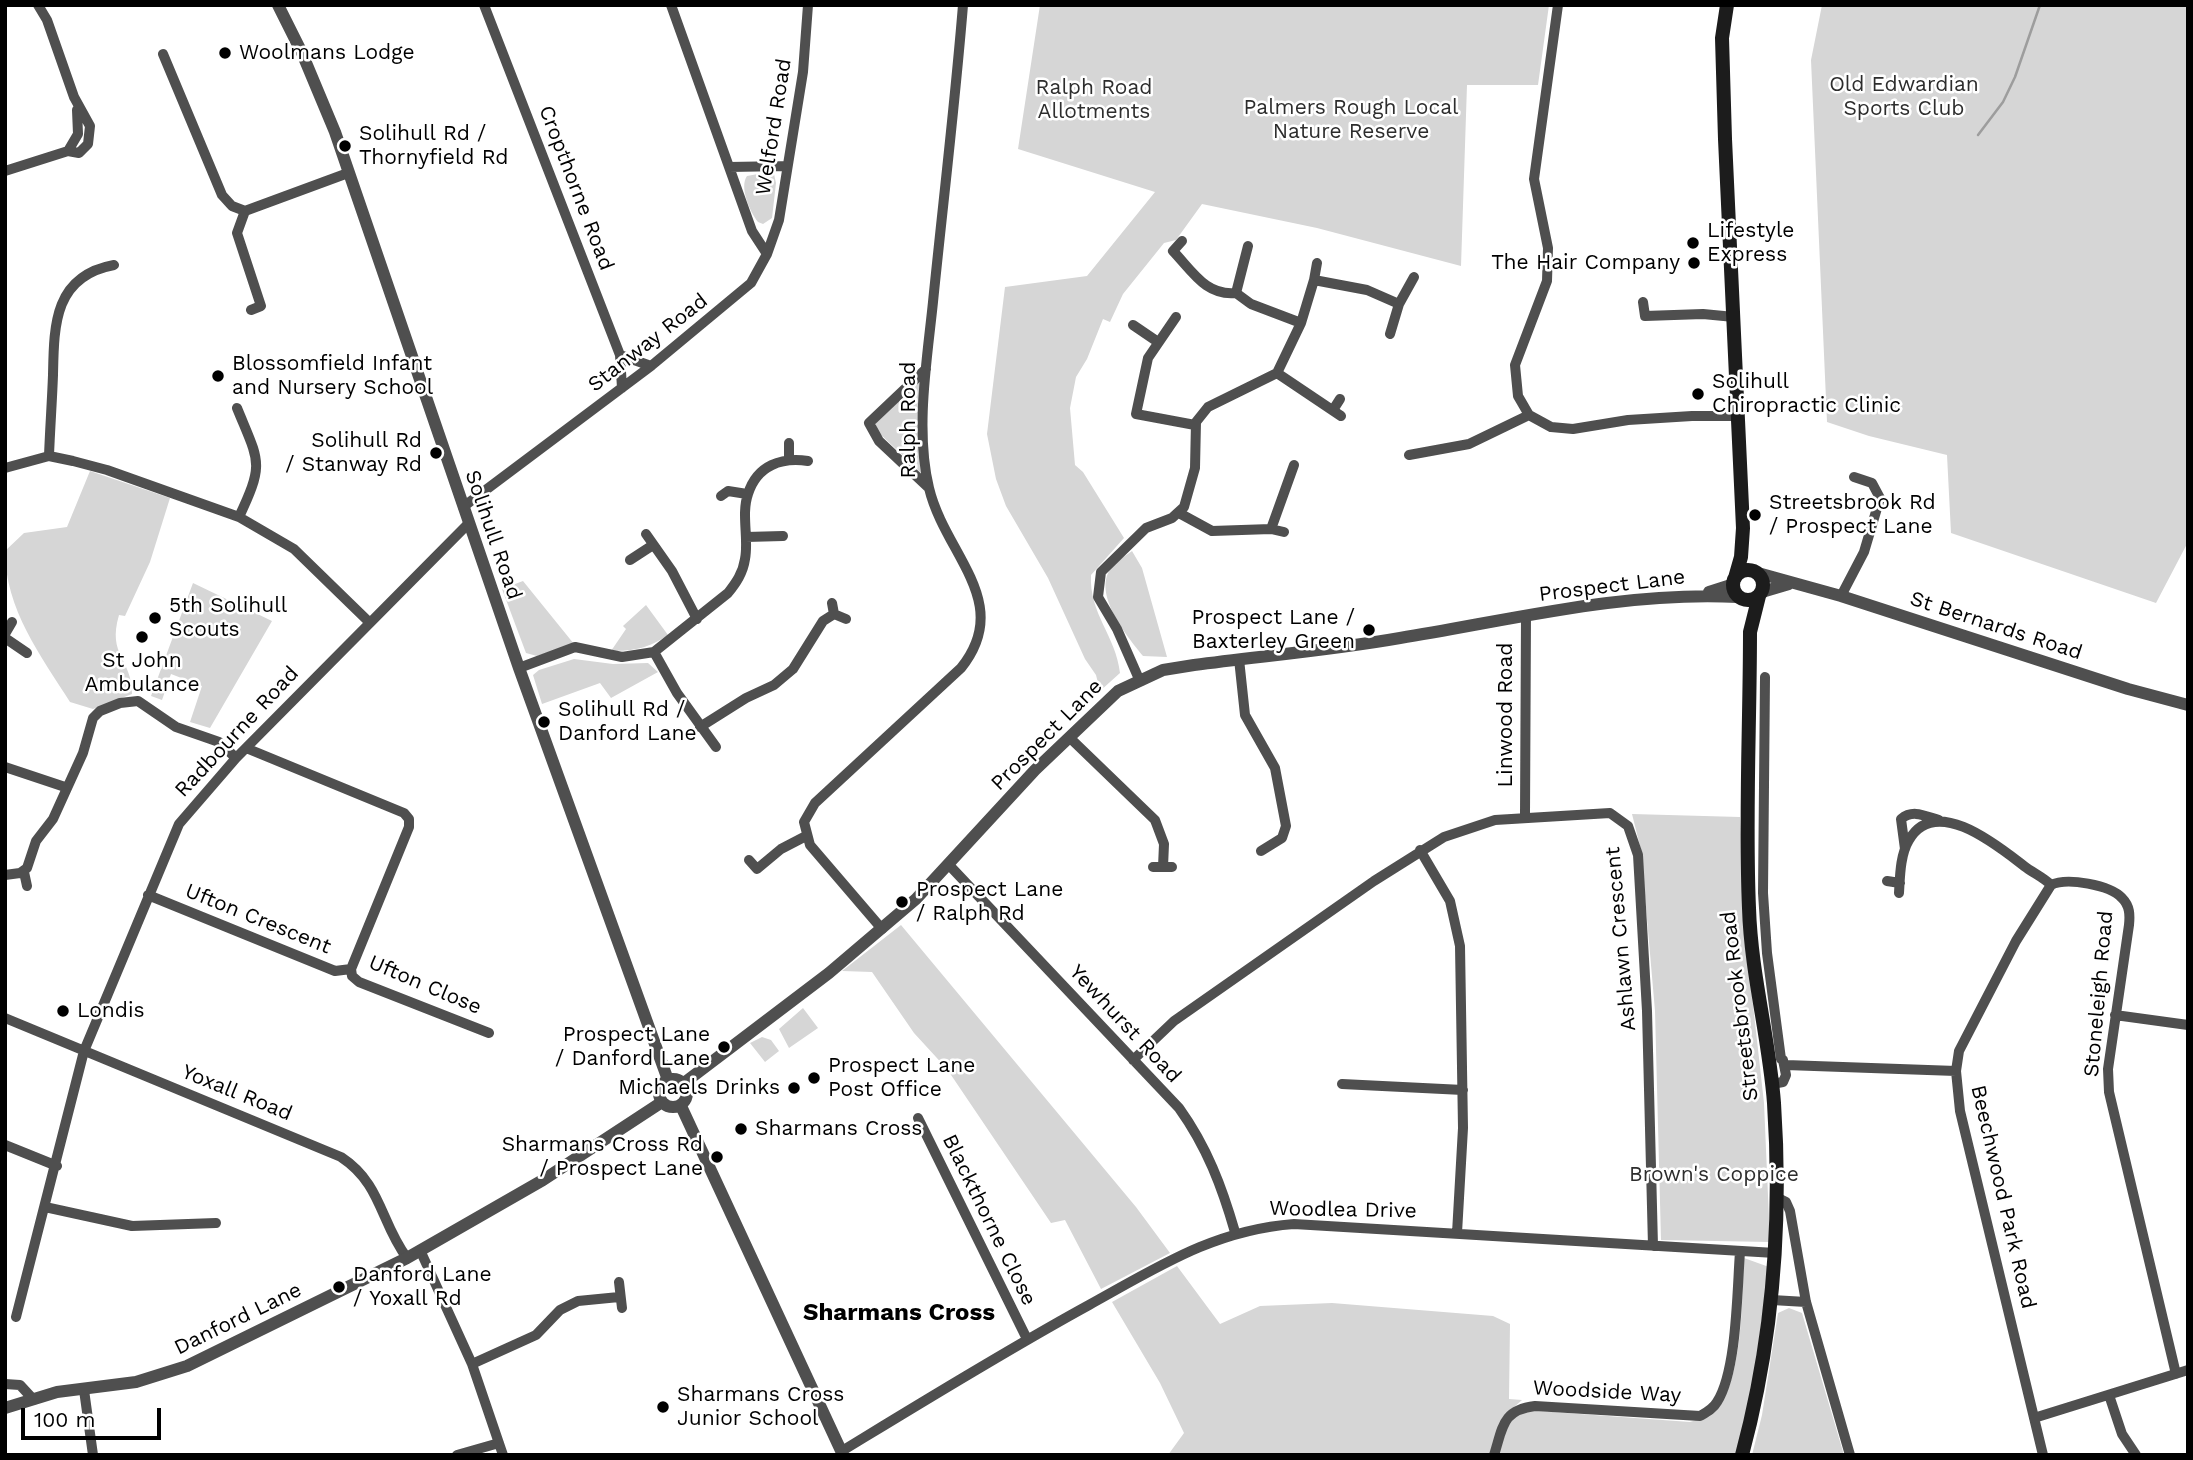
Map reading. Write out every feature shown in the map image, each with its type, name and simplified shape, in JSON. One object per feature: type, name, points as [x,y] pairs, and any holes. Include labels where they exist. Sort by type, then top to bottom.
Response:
[{"type":"main road","name":"Streetsbrook Road","points":[[1727,5],[1722,38],[1743,528],[1737,590],[1750,632],[1756,726],[1749,908],[1752,957],[1772,1084],[1776,1197],[1772,1300],[1759,1390],[1742,1455]]},
{"type":"main road","name":"Streetsbrook Road","points":[[1743,528],[1761,594],[1750,632]]},
{"type":"main road","points":[[1757,572],[1742,572],[1737,590],[1761,594]]},
{"type":"street","points":[[5,171],[68,151],[79,153],[90,138],[90,126],[74,97],[47,20],[38,5]]},
{"type":"street","name":"Solihull Road","points":[[278,5],[324,103],[468,524],[668,1080]]},
{"type":"street","name":"Cropthorne Road","points":[[484,5],[620,355],[622,388]]},
{"type":"street","points":[[671,5],[752,231],[767,254]]},
{"type":"street","name":"Welford Road","points":[[767,254],[779,220],[803,72],[808,5]]},
{"type":"street","name":"Ralph Road","points":[[806,836],[804,822],[810,808],[961,668],[979,639],[983,623],[980,600],[946,536],[929,488],[924,441],[926,369],[963,5]]},
{"type":"street","points":[[1558,5],[1534,179],[1548,248],[1547,281],[1519,350],[1514,372],[1518,396],[1529,415],[1550,427],[1573,429],[1628,419],[1738,416]]},
{"type":"street","points":[[1721,5],[1722,38]]},
{"type":"street","points":[[163,54],[222,195],[232,206],[246,211],[348,173]]},
{"type":"street","points":[[729,167],[787,166]]},
{"type":"street","points":[[246,211],[237,233],[261,306],[251,310]]},
{"type":"street","points":[[1182,241],[1169,248],[1210,289],[1220,294],[1236,293],[1251,304],[1301,323]]},
{"type":"street","points":[[1236,293],[1248,246]]},
{"type":"street","name":"Stanway Road","points":[[463,507],[651,366],[741,294],[751,283],[767,254]]},
{"type":"street","points":[[1139,680],[1117,629],[1098,597],[1101,572],[1146,528],[1180,513],[1195,468],[1195,425],[1208,407],[1277,373],[1301,323],[1317,263]]},
{"type":"street","points":[[49,456],[53,327],[73,285],[94,269],[114,265]]},
{"type":"street","points":[[1390,334],[1399,304],[1414,277]]},
{"type":"street","points":[[1314,280],[1367,290],[1399,304]]},
{"type":"street","points":[[1643,302],[1645,316]]},
{"type":"street","points":[[1633,321],[1645,316],[1703,314],[1734,317]]},
{"type":"street","points":[[1176,317],[1148,358],[1136,414],[1195,425]]},
{"type":"street","points":[[1133,325],[1158,342]]},
{"type":"street","points":[[620,355],[651,366]]},
{"type":"street","points":[[926,369],[869,423],[871,431],[879,441],[929,488]]},
{"type":"street","points":[[1277,373],[1337,413],[1340,399]]},
{"type":"street","points":[[237,408],[258,467],[256,482],[239,517]]},
{"type":"street","points":[[1409,455],[1469,444],[1529,415]]},
{"type":"street","points":[[789,443],[789,458]]},
{"type":"street","points":[[6,465],[49,456],[107,470],[239,517],[294,549],[369,621]]},
{"type":"street","points":[[519,668],[575,647],[622,657],[654,652],[697,619],[738,581],[745,558],[747,494],[763,470],[789,458],[808,461]]},
{"type":"street","points":[[1270,528],[1294,466]]},
{"type":"street","points":[[1841,596],[1864,552],[1880,498],[1872,483],[1854,477]]},
{"type":"street","points":[[721,496],[728,491],[747,494]]},
{"type":"street","points":[[1180,513],[1212,531],[1270,528],[1284,531]]},
{"type":"street","name":"Radbourne Road","points":[[16,1317],[57,1166],[84,1051],[179,824],[236,758],[468,524]]},
{"type":"street","points":[[646,534],[672,571],[697,619]]},
{"type":"street","points":[[746,537],[783,536]]},
{"type":"street","points":[[631,560],[653,545]]},
{"type":"street","name":"St Bernards Road","points":[[1757,572],[2188,705]]},
{"type":"street","points":[[1761,594],[1793,583]]},
{"type":"street","name":"Prospect Lane","points":[[684,1083],[883,929],[950,866],[1035,770],[1118,691],[1139,680],[1163,670],[1397,639],[1526,615],[1737,590]]},
{"type":"street","points":[[832,603],[834,614]]},
{"type":"street","points":[[834,614],[846,619]]},
{"type":"street","points":[[700,727],[746,698],[774,685],[793,669],[824,621],[834,614]]},
{"type":"street","name":"Linwood Road","points":[[1525,816],[1526,615]]},
{"type":"street","points":[[12,622],[5,636],[27,653]]},
{"type":"street","points":[[654,652],[700,727],[716,747]]},
{"type":"street","points":[[1239,659],[1245,715],[1275,768],[1286,826],[1282,838],[1261,851]]},
{"type":"street","name":"Streetsbrook Road","points":[[1765,677],[1756,726],[1763,893],[1767,953],[1784,1062]]},
{"type":"street","points":[[27,886],[24,872],[36,841],[53,820],[65,787],[83,752],[93,718],[100,711],[126,701],[138,701],[176,727],[219,742],[236,758]]},
{"type":"street","points":[[1070,738],[1155,820],[1164,844],[1163,867]]},
{"type":"street","name":"Ufton Crescent","points":[[148,895],[335,971],[351,969],[409,827],[409,819],[404,813],[246,748]]},
{"type":"street","points":[[5,767],[65,787]]},
{"type":"street","points":[[1887,881],[1899,888],[1905,849],[1901,819],[1913,812],[1984,835],[2051,885]]},
{"type":"street","name":"Ashlawn Crescent","points":[[1133,1060],[1174,1021],[1420,850],[1471,827],[1525,816],[1610,813],[1628,826],[1638,855],[1647,1011],[1653,1246]]},
{"type":"street","points":[[1905,849],[1918,829],[1928,823],[1942,822]]},
{"type":"street","points":[[750,860],[757,869],[781,849],[806,836],[834,874],[883,929]]},
{"type":"street","points":[[1420,850],[1443,884],[1458,933],[1463,1090],[1457,1233]]},
{"type":"street","name":"Yewhurst Road","points":[[950,866],[1179,1108],[1204,1147],[1221,1182],[1235,1232]]},
{"type":"street","points":[[5,875],[24,872]]},
{"type":"street","name":"Stoneleigh Road","points":[[2051,885],[2063,880],[2108,890],[2120,896],[2127,905],[2129,925],[2108,1069],[2109,1092],[2176,1374]]},
{"type":"street","name":"Beechwood Park Road","points":[[2043,1455],[1960,1111],[1956,1070],[1969,1030],[2032,912],[2051,885]]},
{"type":"street","name":"Ufton Close","points":[[351,969],[352,976],[359,982],[489,1032]]},
{"type":"street","points":[[2115,1015],[2188,1025]]},
{"type":"street","name":"Yoxall Road","points":[[5,1018],[341,1157],[361,1172],[370,1183],[407,1258]]},
{"type":"street","points":[[1768,1050],[1784,1062],[1956,1070]]},
{"type":"street","points":[[1772,1084],[1783,1082],[1784,1062]]},
{"type":"street","points":[[677,1079],[684,1083],[688,1095],[681,1106],[671,1107],[662,1102],[660,1088],[668,1080],[677,1079]]},
{"type":"street","points":[[1342,1084],[1463,1090]]},
{"type":"street","name":"Danford Lane","points":[[5,1408],[32,1398],[136,1382],[173,1372],[407,1258],[543,1180],[662,1102]]},
{"type":"street","points":[[681,1106],[842,1453]]},
{"type":"street","name":"Blackthorne Close","points":[[918,1118],[1027,1339]]},
{"type":"street","points":[[5,1145],[57,1166]]},
{"type":"street","name":"Streetsbrook Road","points":[[1776,1197],[1786,1202],[1790,1211],[1806,1302],[1850,1455]]},
{"type":"street","points":[[46,1207],[132,1226],[216,1223]]},
{"type":"street","name":"Woodlea Drive","points":[[842,1453],[1027,1339],[1174,1257],[1235,1232],[1294,1224],[1774,1253]]},
{"type":"street","points":[[420,1250],[472,1364],[503,1455]]},
{"type":"street","name":"Woodside Way","points":[[1494,1455],[1505,1420],[1520,1408],[1535,1406],[1700,1416],[1712,1409],[1719,1401],[1728,1368],[1740,1252]]},
{"type":"street","points":[[619,1282],[622,1308]]},
{"type":"street","points":[[472,1364],[536,1335],[560,1310],[578,1301],[619,1297]]},
{"type":"street","points":[[1772,1300],[1806,1302]]},
{"type":"street","points":[[2034,1418],[2188,1370]]},
{"type":"street","points":[[5,1384],[20,1385],[32,1398]]},
{"type":"street","points":[[83,1390],[93,1455]]},
{"type":"street","points":[[2109,1395],[2122,1434],[2136,1455]]},
{"type":"street","points":[[457,1455],[499,1443]]},
{"type":"green space","name":"Palmers Rough Local Nature Reserve","points":[[1040,5],[1549,5],[1538,85],[1467,85],[1461,266],[1317,228],[1202,204],[1176,240],[1164,243],[1123,294],[1110,322],[1103,319],[1087,359],[1076,377],[1070,408],[1075,465],[1083,472],[1124,538],[1091,575],[1094,602],[1114,648],[1120,673],[1100,691],[1096,675],[1085,659],[1048,578],[1006,506],[996,479],[987,434],[1005,287],[1087,276],[1155,192],[1018,149]]},
{"type":"green space","name":"Old Edwardian Sports Club","points":[[1822,5],[2188,5],[2188,542],[2156,603],[1951,533],[1947,455],[1869,436],[1827,422],[1811,60]]},
{"type":"green space","points":[[774,174],[776,183],[772,218],[763,224],[758,222],[752,212],[744,186],[747,176]]},
{"type":"green space","points":[[915,383],[921,383],[917,423],[921,473],[876,430],[876,422]]},
{"type":"green space","points":[[90,471],[170,498],[150,562],[125,616],[119,615],[116,629],[118,649],[128,672],[132,694],[93,709],[70,702],[37,649],[11,593],[5,551],[24,533],[67,527]]},
{"type":"green space","points":[[1132,551],[1142,568],[1167,657],[1143,656],[1121,626],[1109,602],[1106,578],[1111,568]]},
{"type":"green space","points":[[523,581],[574,644],[537,656],[526,653],[502,589]]},
{"type":"green space","points":[[193,583],[272,621],[210,728],[190,722],[202,686],[171,674],[162,700],[151,696]]},
{"type":"green space","points":[[646,605],[668,635],[641,648],[611,651],[626,629],[623,626]]},
{"type":"green space","points":[[574,659],[613,664],[648,663],[658,672],[611,698],[600,683],[542,704],[533,675],[539,670]]},
{"type":"green space","name":"Brown's Coppice","points":[[1632,814],[1740,817],[1748,960],[1764,1103],[1770,1242],[1661,1240],[1655,1011],[1641,850]]},
{"type":"green space","points":[[901,925],[1136,1207],[1170,1253],[1101,1289],[1065,1220],[1051,1223],[947,1069],[914,1033],[872,972],[842,971]]},
{"type":"green space","points":[[803,1008],[818,1028],[789,1048],[779,1029]]},
{"type":"green space","points":[[762,1037],[771,1040],[779,1051],[765,1062],[750,1043]]},
{"type":"green space","points":[[1744,1258],[1769,1267],[1750,1404],[1736,1455],[1498,1455],[1510,1419],[1525,1410],[1690,1422],[1713,1413],[1724,1398],[1736,1361]]},
{"type":"green space","points":[[1177,1266],[1220,1324],[1260,1306],[1332,1303],[1493,1316],[1510,1324],[1509,1399],[1522,1400],[1503,1417],[1489,1455],[1168,1455],[1184,1433],[1160,1383],[1112,1302]]},
{"type":"green space","points":[[1789,1308],[1802,1313],[1844,1455],[1752,1455],[1762,1415],[1778,1313]]},
{"type":"waterway","points":[[1978,135],[2003,102],[2015,77],[2040,5]]},
{"type":"place","name":"Woolmans Lodge","points":[[225,53]]},
{"type":"place","name":"Solihull Rd / Thornyfield Rd","points":[[345,146]]},
{"type":"place","name":"Lifestyle Express","points":[[1693,243]]},
{"type":"place","name":"The Hair Company","points":[[1694,263]]},
{"type":"place","name":"Blossomfield Infant and Nursery School","points":[[218,376]]},
{"type":"place","name":"Solihull Chiropractic Clinic","points":[[1698,394]]},
{"type":"place","name":"Solihull Rd / Stanway Rd","points":[[436,453]]},
{"type":"place","name":"Streetsbrook Rd / Prospect Lane","points":[[1755,515]]},
{"type":"place","name":"5th Solihull Scouts","points":[[155,618]]},
{"type":"place","name":"Prospect Lane / Baxterley Green","points":[[1369,630]]},
{"type":"place","name":"St John Ambulance","points":[[142,637]]},
{"type":"place","name":"Solihull Rd / Danford Lane","points":[[544,722]]},
{"type":"place","name":"Prospect Lane / Ralph Rd","points":[[902,902]]},
{"type":"place","name":"Londis","points":[[63,1011]]},
{"type":"place","name":"Prospect Lane / Danford Lane","points":[[724,1047]]},
{"type":"place","name":"Prospect Lane Post Office","points":[[814,1078]]},
{"type":"place","name":"Michaels Drinks","points":[[794,1088]]},
{"type":"place","name":"Sharmans Cross","points":[[741,1129]]},
{"type":"place","name":"Sharmans Cross Rd / Prospect Lane","points":[[717,1157]]},
{"type":"place","name":"Danford Lane / Yoxall Rd","points":[[339,1287]]},
{"type":"place","name":"Sharmans Cross Junior School","points":[[663,1407]]},
{"type":"district","name":"Sharmans Cross","points":[[899,1313]]},
{"type":"park label","name":"Ralph Road Allotments","points":[[1094,100]]}]
